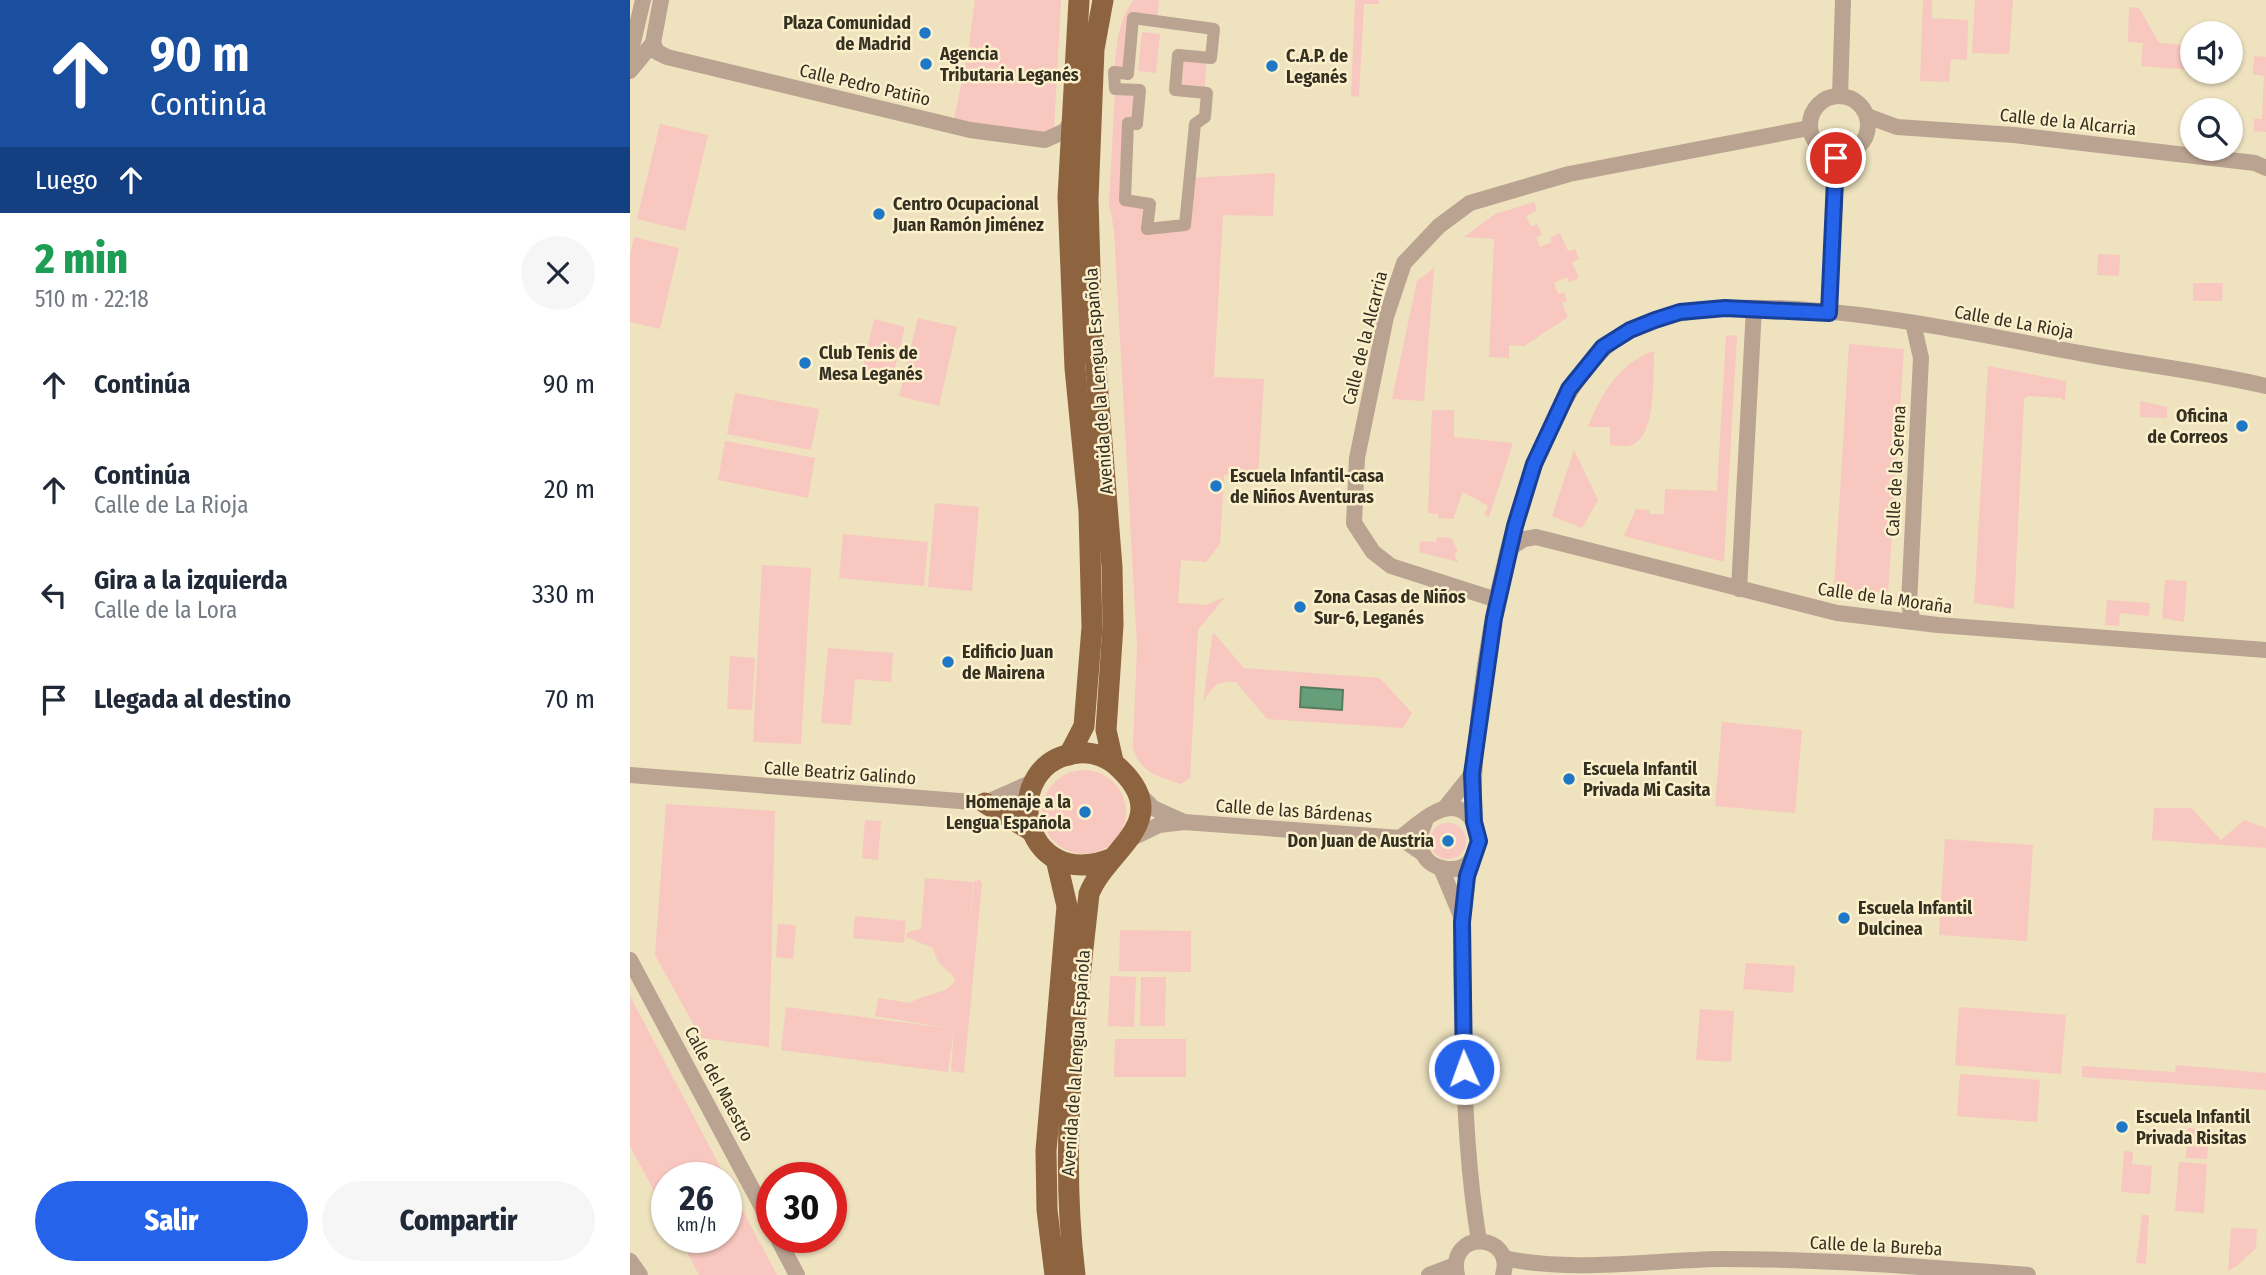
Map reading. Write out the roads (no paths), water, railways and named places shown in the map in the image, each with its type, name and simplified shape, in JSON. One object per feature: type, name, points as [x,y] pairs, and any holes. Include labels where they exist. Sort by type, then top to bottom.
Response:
[{"type":"highway","name":"Avenida de la Lengua Española","points":[[1069,755],[1084,726],[1092,627],[1089,511],[1072,313],[1068,197],[1070,122],[1079,0]]},
{"type":"highway","name":"Avenida de la Lengua Española","points":[[1104,0],[1094,49],[1088,199],[1091,305],[1112,567],[1113,625],[1106,730],[1113,761]]},
{"type":"highway","points":[[1094,754],[1113,761],[1129,777],[1137,792],[1140,812],[1132,838],[1113,858],[1088,866],[1049,854],[1029,824],[1027,805],[1035,780],[1046,768],[1069,755],[1094,754]]},
{"type":"highway","points":[[985,803],[1029,824]]},
{"type":"highway","name":"Avenida de la Lengua Española","points":[[1049,854],[1068,906],[1045,1179],[1055,1275]]},
{"type":"highway","name":"Avenida de la Lengua Española","points":[[1075,1275],[1066,1177],[1073,1064],[1089,894],[1096,877],[1113,858]]},
{"type":"street","points":[[630,55],[643,0]]},
{"type":"street","points":[[630,71],[653,43],[661,0]]},
{"type":"street","points":[[1840,96],[1843,0]]},
{"type":"street","points":[[1133,18],[1214,29],[1211,58],[1178,55],[1175,90],[1208,93],[1205,117],[1195,124],[1185,225],[1147,229],[1150,204],[1125,200],[1128,123],[1137,124],[1140,90],[1115,89],[1114,72],[1128,74],[1133,18]]},
{"type":"street","name":"Calle Pedro Patiño","points":[[653,43],[657,52],[667,57],[970,130],[1045,140],[1065,131],[1070,122]]},
{"type":"street","points":[[1840,96],[1856,102],[1867,116],[1867,134],[1863,142],[1849,153],[1836,155],[1819,148],[1810,128],[1811,114],[1819,103],[1840,96]]},
{"type":"street","name":"Calle de la Alcarria","points":[[1867,116],[1897,127],[2014,135],[2255,163],[2266,169]]},
{"type":"street","name":"Calle de la Alcarria","points":[[1497,600],[1391,566],[1373,552],[1354,523],[1357,458],[1387,317],[1404,263],[1439,226],[1470,203],[1569,174],[1810,128]]},
{"type":"street","points":[[1829,313],[1836,155]]},
{"type":"street","points":[[1739,589],[1754,308]]},
{"type":"street","name":"Calle de La Rioja","points":[[1474,822],[1472,774],[1497,600],[1534,464],[1569,389],[1603,347],[1630,330],[1680,312],[1754,308],[1829,313],[1913,323],[2266,386]]},
{"type":"street","name":"Calle de la Serena","points":[[1913,323],[1921,358],[1909,604],[1913,622]]},
{"type":"street","name":"Calle de la Moraña","points":[[1510,548],[1524,539],[1536,537],[1836,613],[1913,622],[2266,650]]},
{"type":"street","points":[[1400,838],[1444,809],[1472,774]]},
{"type":"street","name":"Calle Beatriz Galindo","points":[[632,779],[985,803],[1035,780]]},
{"type":"street","name":"Calle de las Bárdenas","points":[[1137,792],[1153,808],[1184,822]]},
{"type":"street","points":[[1444,809],[1456,809],[1474,822],[1479,841],[1471,859],[1462,922],[1465,1111],[1479,1241]]},
{"type":"street","points":[[1426,819],[1420,829],[1422,852],[1426,859],[1441,868],[1452,869],[1471,859]]},
{"type":"street","name":"Calle de las Bárdenas","points":[[1132,838],[1159,825],[1184,822],[1400,838],[1422,852]]},
{"type":"street","points":[[1441,868],[1462,922]]},
{"type":"street","name":"Calle del Maestro","points":[[630,960],[756,1196]]},
{"type":"street","points":[[1429,1275],[1456,1270],[1466,1246],[1479,1241],[1493,1245],[1504,1258],[1503,1275]]},
{"type":"street","points":[[785,1253],[797,1275]]},
{"type":"street","name":"Calle de la Bureba","points":[[1504,1258],[1556,1265],[2028,1275]]},
{"type":"street","points":[[630,1261],[639,1275]]},
{"type":"place","name":"Plaza Comunidad de Madrid","points":[[925,33]]},
{"type":"place","name":"Agencia Tributaria Leganés","points":[[926,64]]},
{"type":"place","name":"C.A.P. de Leganés","points":[[1272,66]]},
{"type":"place","name":"Centro Ocupacional Juan Ramón Jiménez","points":[[879,214]]},
{"type":"place","name":"Club Tenis de Mesa Leganés","points":[[805,363]]},
{"type":"place","name":"Oficina de Correos","points":[[2242,426]]},
{"type":"place","name":"Escuela Infantil-casa de Niños Aventuras","points":[[1216,486]]},
{"type":"place","name":"Zona Casas de Niños Sur-6, Leganés","points":[[1300,607]]},
{"type":"place","name":"Edificio Juan de Mairena","points":[[948,662]]},
{"type":"place","name":"Escuela Infantil Privada Mi Casita","points":[[1569,779]]},
{"type":"place","name":"Homenaje a la Lengua Española","points":[[1085,812]]},
{"type":"place","name":"Don Juan de Austria","points":[[1448,841]]},
{"type":"place","name":"Escuela Infantil Dulcinea","points":[[1844,918]]},
{"type":"place","name":"Escuela Infantil Privada Risitas","points":[[2122,1127]]}]
